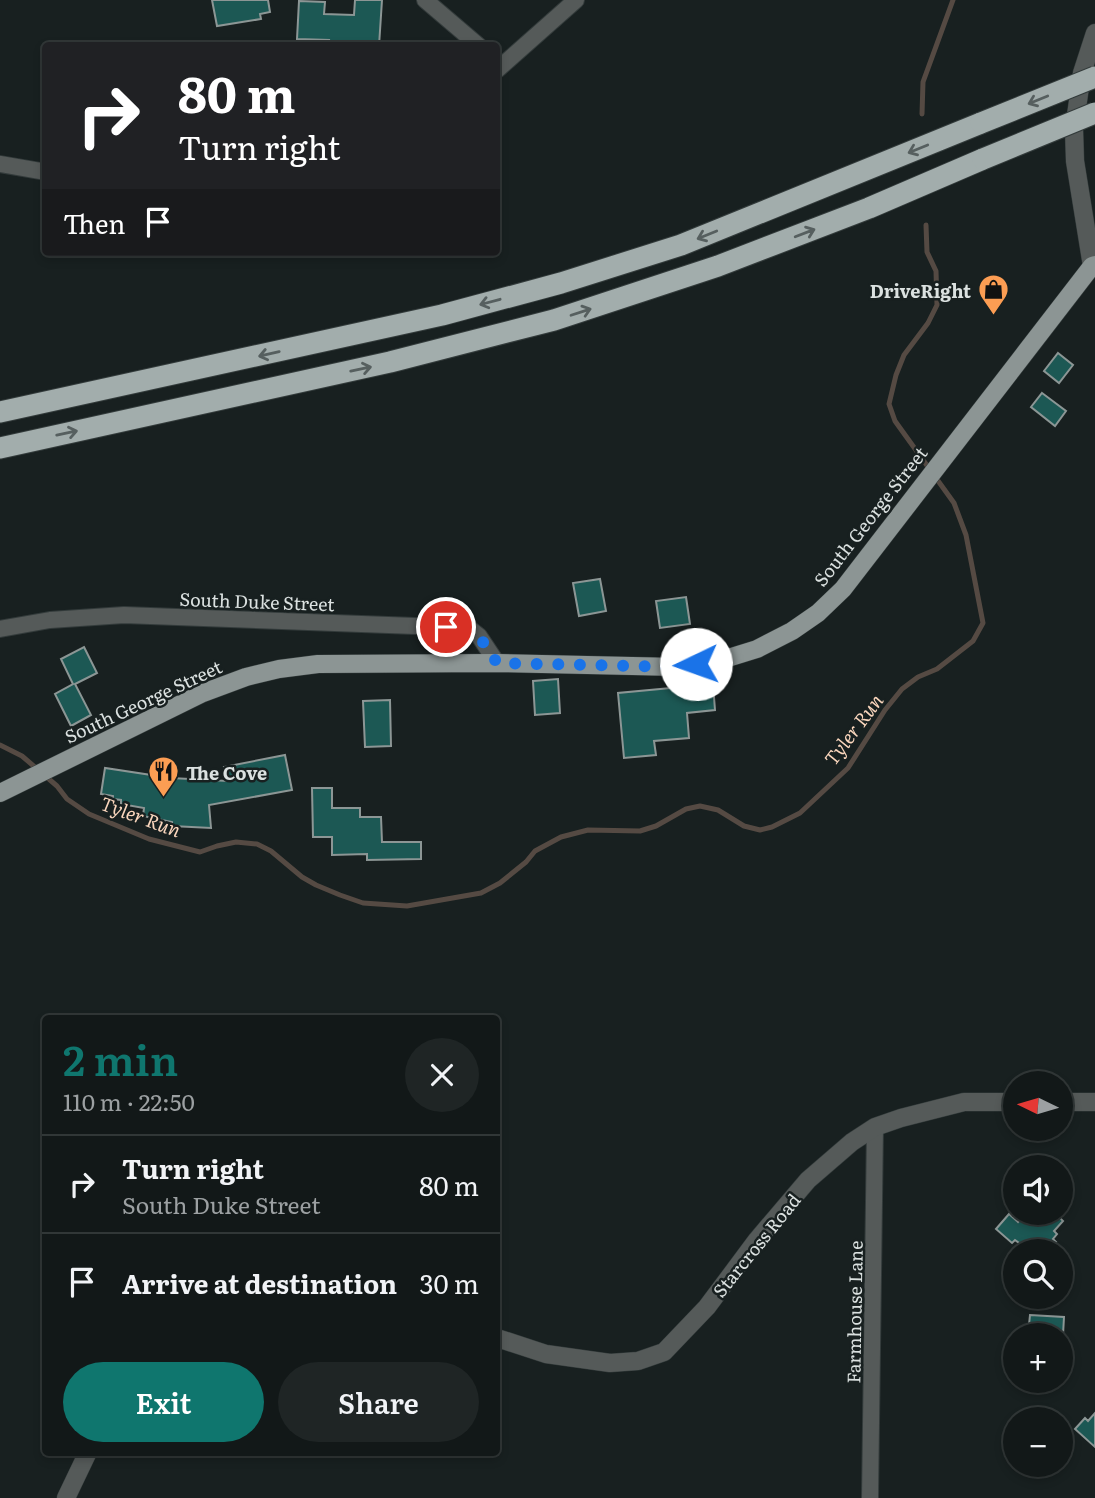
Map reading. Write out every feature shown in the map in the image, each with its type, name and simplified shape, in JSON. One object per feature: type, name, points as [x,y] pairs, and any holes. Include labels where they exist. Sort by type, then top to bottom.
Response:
[{"type":"highway","points":[[0,412],[429,318],[561,283],[681,245],[1095,76]]},
{"type":"highway","points":[[0,448],[390,362],[554,320],[684,279],[869,208],[1095,113]]},
{"type":"main road","name":"South George Street","points":[[0,793],[203,693],[246,677],[279,669],[311,665],[497,663],[677,667],[715,662],[757,649],[792,631],[818,613],[843,589],[1093,266]]},
{"type":"street","points":[[425,0],[474,42]]},
{"type":"street","points":[[500,65],[576,0]]},
{"type":"street","points":[[1093,266],[1075,161],[1074,129],[1082,72],[1095,33]]},
{"type":"street","points":[[0,164],[42,171]]},
{"type":"street","name":"South Duke Street","points":[[0,629],[50,621],[124,615],[469,628],[479,636],[497,663]]},
{"type":"street","name":"Starcross Road","points":[[500,1339],[546,1353],[610,1363],[638,1361],[664,1352],[707,1307],[757,1240],[808,1180],[852,1142],[875,1127],[901,1118],[964,1102],[1003,1102]]},
{"type":"street","points":[[1073,1102],[1095,1102]]},
{"type":"street","name":"Farmhouse Lane","points":[[870,1498],[875,1127]]},
{"type":"street","points":[[68,1496],[86,1456]]},
{"type":"building","points":[[212,0],[268,0],[270,12],[260,14],[261,19],[217,26]]},
{"type":"building","points":[[355,0],[382,0],[379,42],[297,39],[299,1],[325,2],[324,14],[354,15]]},
{"type":"building","points":[[1058,353],[1073,365],[1059,383],[1044,371]]},
{"type":"building","points":[[1042,393],[1066,411],[1055,426],[1031,407]]},
{"type":"building","points":[[600,579],[606,611],[579,616],[573,583]]},
{"type":"building","points":[[686,597],[690,624],[660,628],[656,601]]},
{"type":"building","points":[[84,647],[97,673],[75,684],[91,715],[71,726],[55,694],[73,684],[61,659]]},
{"type":"building","points":[[558,679],[560,713],[535,715],[533,681]]},
{"type":"building","points":[[713,684],[715,710],[687,713],[689,738],[654,741],[656,755],[624,758],[618,693]]},
{"type":"building","points":[[390,700],[391,746],[365,747],[363,701]]},
{"type":"building","name":"The Cove","points":[[285,755],[292,790],[209,805],[211,828],[172,826],[172,822],[143,816],[144,808],[121,804],[121,800],[113,799],[113,796],[101,794],[105,768],[171,778],[227,781],[224,767]]},
{"type":"building","points":[[312,788],[332,788],[332,808],[360,808],[360,817],[381,817],[382,842],[421,842],[421,859],[367,860],[367,854],[332,855],[332,837],[313,837]]},
{"type":"building","points":[[1003,1221],[1003,1225],[1059,1225],[1054,1231],[1057,1234],[1053,1239],[1007,1239],[996,1229]]},
{"type":"building","points":[[1030,1315],[1064,1317],[1064,1323],[1029,1323]]},
{"type":"building","points":[[1095,1413],[1095,1447],[1075,1429],[1085,1418],[1088,1421]]},
{"type":"waterway","name":"Tyler Run","points":[[922,114],[923,82],[953,0]]},
{"type":"waterway","name":"Tyler Run","points":[[0,745],[22,756],[57,786],[67,799],[89,814],[149,839],[200,852],[236,842],[257,844],[271,851],[316,885],[363,903],[407,906],[481,893],[500,883],[535,851],[561,837],[588,830],[640,831],[656,826],[686,809],[700,806],[718,810],[744,826],[760,830],[800,813],[848,768],[885,710],[902,689],[918,677],[937,669],[973,641],[983,623],[966,535],[954,503],[895,421],[889,404],[904,355],[928,323],[937,305],[936,271],[927,252],[926,225]]},
{"type":"place","name":"DriveRight","points":[[994,317]]},
{"type":"place","name":"The Cove","points":[[163,799]]},
{"type":"route","points":[[446,627],[469,628],[479,636],[497,663],[677,667],[696,664]]}]
